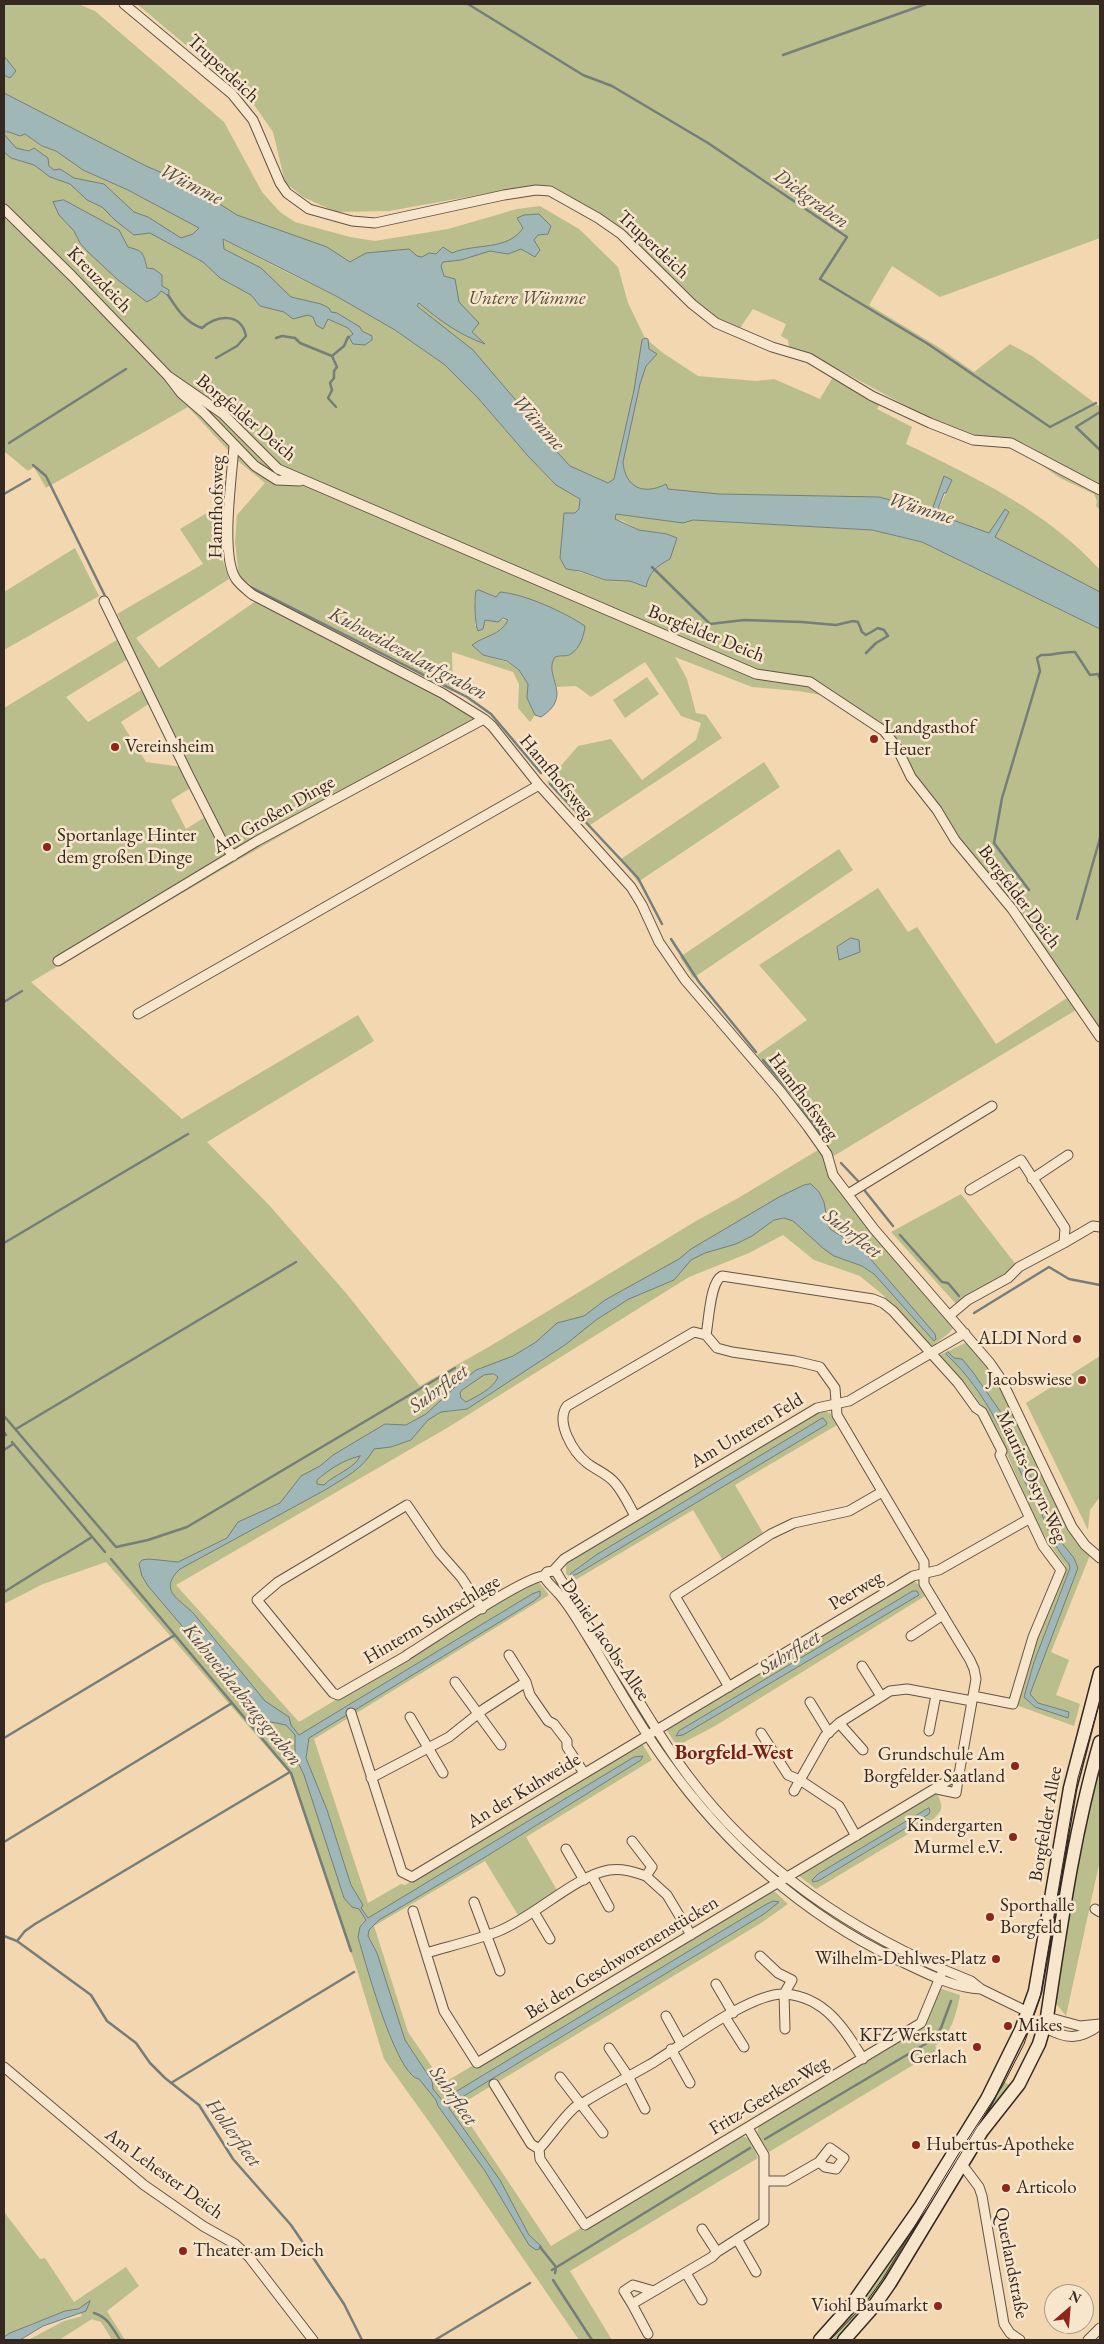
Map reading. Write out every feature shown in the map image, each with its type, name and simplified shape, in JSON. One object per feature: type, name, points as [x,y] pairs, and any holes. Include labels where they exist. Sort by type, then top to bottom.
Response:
[{"type":"main road","name":"Borgfelder Allee","points":[[820,2340],[853,2303],[921,2206],[987,2099],[1013,2048],[1028,2012],[1040,1966],[1070,1788],[1100,1673]]},
{"type":"main road","name":"Borgfelder Allee","points":[[844,2340],[874,2306],[890,2283],[961,2163],[982,2131],[1019,2084],[1046,2022],[1075,1848],[1087,1788],[1100,1742]]},
{"type":"main road","points":[[1028,2012],[1046,2022]]},
{"type":"street","name":"Truperdeich","points":[[124,4],[232,94],[253,120],[280,183],[296,202],[309,209],[352,221],[375,222],[504,195],[536,190],[550,192],[598,218],[621,234],[692,304],[716,323],[772,347],[810,358],[872,396],[930,423],[973,440],[1011,443],[1100,490]]},
{"type":"street","name":"Kreuzdeich","points":[[4,209],[72,276],[168,376]]},
{"type":"street","name":"Borgfelder Deich","points":[[168,376],[181,393],[203,412],[255,466],[278,480],[302,481]]},
{"type":"street","name":"Borgfelder Deich","points":[[168,376],[223,414],[278,470],[756,674],[810,682],[873,722],[884,731],[896,746],[910,777],[937,810],[955,840],[1012,909],[1100,1037]]},
{"type":"street","name":"Hamfhofsweg","points":[[234,446],[229,558],[235,578],[253,595],[442,693],[484,718],[540,785],[631,887],[642,905],[659,942],[685,980],[782,1092],[826,1154],[833,1174],[874,1229],[950,1315],[1001,1379],[1072,1527],[1085,1545],[1100,1558]]},
{"type":"street","points":[[104,600],[189,776],[222,841],[233,856]]},
{"type":"street","name":"Am Großen Dinge","points":[[58,962],[257,840],[484,718]]},
{"type":"street","points":[[138,1014],[540,785]]},
{"type":"street","points":[[848,1194],[992,1106]]},
{"type":"street","points":[[1032,1179],[1068,1155]]},
{"type":"street","points":[[970,1190],[1021,1160],[1065,1228],[1064,1243]]},
{"type":"street","points":[[950,1315],[968,1300],[1008,1278],[1019,1267],[1093,1226],[1100,1227]]},
{"type":"street","name":"Maurits-Ostyn-Weg","points":[[706,1335],[714,1287],[717,1278],[722,1276],[873,1299],[883,1303],[958,1383],[976,1408],[982,1412],[1043,1546],[1060,1570],[1033,1637],[1013,1704],[973,1699]]},
{"type":"street","points":[[635,1516],[610,1477],[587,1463],[572,1444],[566,1431],[563,1412],[567,1406],[688,1334],[701,1332],[717,1348],[732,1352],[795,1361],[820,1367],[835,1388],[837,1416],[924,1562],[924,1584],[974,1669],[976,1679],[956,1793],[937,1788]]},
{"type":"street","name":"Am Unteren Feld","points":[[554,1571],[564,1559],[817,1408],[849,1401],[965,1333]]},
{"type":"street","points":[[729,1686],[675,1596],[771,1534],[794,1523],[849,1511],[882,1492]]},
{"type":"street","name":"Hinterm Suhrschlage","points":[[482,1609],[461,1577],[439,1552],[408,1505],[286,1578],[257,1600],[333,1693],[338,1695],[482,1609],[530,1579],[544,1576]]},
{"type":"street","name":"Peerweg","points":[[652,1733],[914,1576],[939,1570],[1027,1520],[1029,1516]]},
{"type":"street","name":"Daniel-Jacobs-Allee","points":[[652,1733],[586,1633],[544,1576],[547,1572],[554,1571],[593,1628],[652,1733],[665,1761],[700,1806],[750,1858],[858,1928],[941,1974],[971,1981],[981,1989],[1028,2012]]},
{"type":"street","points":[[911,1636],[943,1615]]},
{"type":"street","points":[[508,1654],[526,1682],[530,1695],[548,1721],[554,1724],[567,1741],[567,1747],[584,1773]]},
{"type":"street","points":[[862,1666],[881,1696]]},
{"type":"street","points":[[455,1682],[501,1745]]},
{"type":"street","points":[[351,1713],[367,1765],[371,1771],[371,1778],[449,1737],[478,1714],[526,1682]]},
{"type":"street","points":[[794,1790],[828,1733],[890,1691],[907,1690],[973,1699]]},
{"type":"street","points":[[929,1731],[936,1695]]},
{"type":"street","points":[[810,1702],[828,1733]]},
{"type":"street","points":[[410,1717],[426,1748],[443,1773]]},
{"type":"street","points":[[839,1724],[863,1750]]},
{"type":"street","name":"An der Kuhweide","points":[[371,1778],[402,1872],[412,1877],[652,1733]]},
{"type":"street","points":[[760,1733],[788,1775],[800,1780],[839,1806],[856,1836]]},
{"type":"street","name":"Bei den Geschworenenstücken","points":[[426,1953],[444,2011],[477,2063],[959,1774]]},
{"type":"street","points":[[632,1841],[652,1867],[646,1876]]},
{"type":"street","points":[[566,1849],[609,1907]]},
{"type":"street","points":[[413,1911],[426,1953],[497,1932],[534,1912],[588,1878],[619,1870],[629,1870],[646,1876],[667,1895],[691,1935]]},
{"type":"street","points":[[474,1902],[500,1971]]},
{"type":"street","points":[[534,1912],[550,1940]]},
{"type":"street","points":[[760,1956],[778,1973],[792,1980],[784,1994],[784,2029]]},
{"type":"street","name":"Fritz-Geerken-Weg","points":[[539,2149],[540,2160],[584,2225],[921,2023],[941,1974]]},
{"type":"street","points":[[716,1984],[744,2048]]},
{"type":"street","points":[[494,2084],[531,2144],[539,2149],[575,2106],[580,2105],[681,2042],[729,2015],[770,1996],[784,1994],[801,1997],[816,2003],[833,2014],[843,2026],[863,2059]]},
{"type":"street","points":[[666,2016],[681,2042]]},
{"type":"street","points":[[1046,2022],[1080,2026],[1100,2025]]},
{"type":"street","points":[[1046,2022],[1055,2033],[1076,2037],[1086,2035],[1100,2025]]},
{"type":"street","points":[[609,2048],[628,2076],[645,2108]]},
{"type":"street","points":[[671,2049],[690,2083]]},
{"type":"street","name":"Am Lehester Deich","points":[[4,2067],[144,2185],[203,2226],[236,2244],[249,2257],[313,2340]]},
{"type":"street","points":[[560,2077],[603,2133]]},
{"type":"street","points":[[632,2304],[712,2257],[764,2222],[764,2155],[748,2128]]},
{"type":"street","points":[[765,2181],[786,2181],[819,2162]]},
{"type":"street","name":"Querlandstraße","points":[[961,2163],[979,2187],[982,2196],[1004,2324],[1010,2334],[1020,2340]]},
{"type":"street","points":[[702,2229],[717,2252]]},
{"type":"street","points":[[737,2239],[756,2272]]},
{"type":"street","points":[[686,2273],[702,2300]]},
{"type":"street","points":[[648,2334],[624,2291],[633,2285],[654,2291]]},
{"type":"street","points":[[1088,2340],[1100,2328]]},
{"type":"green space","name":"Untere Wümme","points":[[4,4],[78,4],[95,11],[224,122],[262,192],[280,212],[295,222],[350,237],[375,241],[448,229],[517,209],[540,206],[579,229],[618,267],[628,303],[645,338],[663,353],[698,376],[756,381],[774,379],[820,399],[833,377],[880,404],[877,409],[912,427],[906,444],[984,483],[1034,513],[1079,549],[1100,570],[1100,614],[921,528],[583,491],[475,368],[4,111]],"holes":[[[952,480],[937,512],[932,510],[940,491]]]},
{"type":"green space","points":[[137,4],[1100,4],[1100,238],[940,297],[892,266],[869,305],[940,348],[974,372],[1010,344],[1032,356],[1100,407],[1100,487],[1025,444],[978,436],[921,414],[812,355],[789,347],[788,340],[781,336],[786,324],[753,309],[740,328],[720,319],[695,300],[621,228],[551,185],[534,185],[389,211],[336,212],[303,197],[285,182],[273,132],[250,99]]},
{"type":"green space","points":[[9,132],[20,136],[25,134],[42,146],[56,151],[83,170],[128,190],[336,296],[395,330],[445,365],[478,398],[556,485],[580,499],[579,509],[575,513],[564,513],[560,558],[566,569],[604,580],[626,581],[648,578],[657,566],[670,559],[667,534],[639,530],[623,521],[615,519],[616,514],[683,523],[693,520],[872,530],[922,542],[1100,629],[1100,1031],[1022,916],[952,831],[909,769],[901,749],[839,698],[798,691],[752,687],[675,657],[687,679],[696,713],[706,715],[722,738],[590,825],[547,782],[578,746],[611,739],[642,780],[696,740],[701,723],[681,716],[645,662],[591,697],[576,686],[557,687],[552,672],[553,661],[555,657],[570,655],[584,626],[556,611],[506,592],[496,597],[479,590],[474,601],[477,611],[475,626],[482,625],[485,619],[508,620],[497,632],[472,645],[483,655],[507,662],[519,670],[528,684],[527,698],[535,715],[530,722],[518,708],[519,684],[513,672],[452,652],[453,692],[254,587],[239,577],[235,542],[237,515],[265,483],[238,461],[188,407],[46,488],[34,467],[28,471],[4,451],[4,133]]},
{"type":"green space","points":[[1021,451],[1100,492],[1100,510],[1096,506],[1097,501],[1094,494],[1060,478]]},
{"type":"green space","points":[[227,501],[222,558],[229,579],[136,638],[159,668],[256,601],[442,698],[481,722],[240,859],[31,982],[182,1119],[358,1015],[374,1041],[207,1142],[269,1205],[346,1293],[420,1386],[818,1150],[826,1159],[826,1172],[844,1197],[954,1327],[931,1347],[883,1295],[860,1276],[814,1260],[783,1235],[749,1253],[689,1277],[447,1428],[176,1585],[299,1722],[533,1581],[538,1581],[549,1595],[314,1739],[368,1903],[401,1884],[405,1885],[642,1743],[652,1760],[526,1837],[558,1892],[518,1915],[485,1861],[374,1926],[408,2032],[443,2083],[474,2065],[477,2068],[773,1890],[788,1904],[761,1923],[458,2106],[551,2246],[581,2228],[583,2231],[736,2138],[742,2136],[750,2139],[758,2158],[570,2271],[612,2340],[579,2340],[384,2059],[357,1970],[290,1774],[106,1562],[43,1584],[4,1604],[4,708],[120,638],[128,659],[66,697],[88,722],[143,689],[150,703],[121,722],[146,762],[182,767],[192,787],[171,800],[186,829],[213,812],[117,621],[120,619],[117,614],[203,564],[180,529]]},
{"type":"green space","points":[[75,548],[99,596],[4,650],[4,592]]},
{"type":"green space","points":[[647,677],[659,694],[625,718],[613,700]]},
{"type":"green space","points":[[764,762],[780,787],[638,882],[621,859]]},
{"type":"green space","points":[[839,849],[853,870],[693,978],[680,957]]},
{"type":"green space","points":[[878,888],[908,932],[917,927],[996,1044],[1067,998],[1076,1010],[832,1157],[795,1102],[757,1055],[807,1020],[759,965]]},
{"type":"green space","points":[[961,1194],[1017,1266],[956,1304],[891,1232]]},
{"type":"green space","points":[[965,1343],[971,1346],[994,1375],[1090,1555],[1051,1652],[1069,1660],[1056,1695],[1080,1704],[1074,1726],[1016,1705],[1040,1630],[1066,1566],[1039,1526],[999,1437],[987,1416],[966,1385],[939,1358],[940,1355]]},
{"type":"green space","points":[[1100,1356],[1100,1497],[1090,1510],[1088,1530],[1026,1403]]},
{"type":"green space","points":[[819,1410],[830,1413],[837,1425],[735,1485],[763,1533],[722,1559],[693,1510],[572,1582],[566,1573],[566,1562]]},
{"type":"green space","points":[[913,1580],[919,1585],[925,1596],[715,1726],[677,1746],[666,1729]]},
{"type":"green space","points":[[1100,1757],[1100,1860],[1066,2016],[1054,2001],[1081,1844]]},
{"type":"green space","points":[[937,1793],[940,1801],[941,1810],[933,1819],[816,1889],[799,1876]]},
{"type":"green space","points":[[939,1988],[960,1995],[955,2016],[949,2030],[941,2042],[935,2046],[938,2050],[769,2152],[757,2134],[759,2125],[924,2025]]},
{"type":"green space","points":[[1001,2080],[1011,2086],[889,2279],[841,2340],[834,2340],[831,2337],[853,2310]]},
{"type":"green space","points":[[4,2212],[40,2259],[45,2258],[74,2302],[126,2267],[139,2286],[107,2311],[125,2340],[112,2340],[101,2322],[92,2319],[59,2340],[28,2340],[64,2321],[82,2316],[78,2309],[33,2323],[4,2337]]},
{"type":"water","points":[[4,56],[16,71],[10,78],[4,75]]},
{"type":"water","name":"Wümme","points":[[4,93],[146,166],[190,185],[237,215],[327,247],[350,262],[366,253],[409,249],[417,256],[422,257],[429,253],[436,254],[443,247],[452,253],[500,243],[517,235],[523,228],[517,218],[524,215],[539,214],[551,226],[548,234],[538,235],[534,240],[540,250],[535,257],[521,249],[508,254],[490,251],[461,260],[443,262],[441,266],[444,276],[455,279],[459,302],[479,323],[472,332],[485,344],[450,327],[419,303],[417,306],[473,350],[525,411],[546,440],[570,466],[608,483],[614,479],[634,390],[642,340],[645,338],[648,339],[649,349],[657,354],[646,366],[640,384],[623,462],[627,478],[637,487],[650,489],[666,484],[668,489],[719,494],[879,497],[932,510],[944,476],[952,480],[946,493],[944,493],[936,514],[989,533],[1005,509],[1009,512],[995,537],[1100,592],[1100,629],[922,542],[872,530],[693,520],[683,523],[616,514],[615,519],[639,530],[667,534],[677,538],[670,559],[654,570],[649,577],[646,587],[630,581],[605,580],[580,571],[566,569],[560,558],[564,513],[575,513],[579,509],[580,499],[556,485],[478,398],[445,365],[395,330],[336,296],[223,239],[224,249],[261,268],[291,297],[321,304],[329,308],[331,312],[337,313],[360,327],[362,331],[372,336],[372,340],[365,345],[353,344],[349,337],[353,334],[348,328],[328,319],[323,329],[316,325],[313,317],[308,315],[293,319],[284,312],[260,306],[251,295],[220,278],[203,262],[150,233],[134,235],[102,207],[87,200],[70,184],[50,177],[34,165],[11,158],[4,152],[4,134],[16,148],[29,151],[34,148],[48,158],[49,166],[54,170],[60,169],[74,178],[104,184],[134,212],[148,217],[181,238],[193,234],[199,228],[128,190],[83,170],[56,151],[42,146],[25,134],[20,136],[4,132]]},
{"type":"water","points":[[64,200],[119,230],[128,247],[142,253],[147,268],[154,269],[162,275],[162,286],[169,290],[169,294],[167,295],[161,291],[147,302],[118,280],[88,252],[80,243],[74,231],[59,215],[53,202]]},
{"type":"water","points":[[479,590],[496,597],[500,592],[521,596],[566,615],[585,626],[584,634],[577,648],[571,654],[555,657],[552,671],[557,693],[556,701],[551,709],[541,717],[535,715],[527,698],[528,684],[519,670],[507,661],[483,655],[472,645],[497,632],[508,620],[503,618],[498,622],[485,620],[483,629],[478,631],[475,599],[476,591]]},
{"type":"water","points":[[851,938],[859,940],[860,952],[839,960],[837,947]]},
{"type":"water","points":[[811,1184],[819,1192],[824,1202],[830,1229],[862,1249],[935,1334],[936,1339],[934,1341],[874,1274],[862,1266],[834,1256],[793,1221],[784,1218],[774,1220],[752,1236],[736,1244],[705,1253],[691,1260],[674,1280],[629,1299],[596,1320],[565,1345],[467,1409],[441,1412],[428,1420],[411,1440],[391,1447],[374,1449],[359,1468],[346,1477],[180,1569],[173,1577],[171,1583],[171,1589],[177,1599],[194,1614],[265,1701],[289,1717],[291,1725],[299,1735],[532,1594],[540,1591],[540,1596],[534,1601],[309,1738],[306,1758],[327,1810],[351,1885],[363,1905],[361,1908],[368,1918],[634,1757],[643,1756],[641,1760],[487,1856],[379,1920],[369,1930],[368,1936],[377,1953],[405,2040],[432,2081],[433,2089],[442,2100],[765,1905],[773,1901],[779,1902],[764,1914],[449,2105],[449,2108],[500,2180],[529,2235],[541,2246],[542,2248],[536,2250],[529,2245],[485,2171],[438,2106],[436,2100],[419,2079],[410,2073],[391,2039],[374,1992],[358,1937],[360,1927],[366,1920],[359,1909],[352,1907],[344,1898],[304,1775],[295,1756],[295,1735],[286,1725],[266,1721],[256,1713],[148,1586],[142,1576],[139,1564],[142,1560],[149,1559],[178,1562],[227,1538],[238,1522],[280,1503],[301,1476],[320,1466],[333,1455],[385,1424],[406,1425],[426,1414],[476,1370],[513,1356],[536,1342],[557,1323],[584,1316],[605,1300],[679,1259],[691,1249],[779,1197],[804,1185]],"holes":[[[494,1374],[498,1377],[496,1381],[484,1392],[466,1402],[461,1398],[460,1393],[462,1390],[484,1375]],[[360,1456],[354,1464],[324,1485],[317,1484],[317,1480],[342,1462]]]},
{"type":"water","points":[[948,1352],[954,1358],[962,1359],[1000,1411],[1032,1479],[1039,1502],[1037,1503],[1031,1495],[996,1420],[974,1386],[946,1354]]},
{"type":"water","points":[[823,1418],[827,1423],[826,1425],[577,1574],[572,1576],[570,1574],[596,1555]]},
{"type":"water","points":[[1043,1511],[1062,1543],[1074,1558],[1078,1568],[1030,1694],[1038,1703],[1069,1712],[1068,1718],[1035,1707],[1024,1697],[1034,1662],[1070,1568],[1049,1533],[1041,1512]]},
{"type":"water","points":[[913,1591],[917,1591],[919,1595],[683,1735],[676,1736],[679,1731]]},
{"type":"water","points":[[929,1808],[929,1814],[818,1881],[813,1882],[812,1880],[818,1874]]},
{"type":"water","points":[[90,2301],[86,2311],[43,2326],[20,2340],[4,2340],[4,2337],[10,2333],[65,2311],[78,2309]]},
{"type":"waterway","name":"Diekgraben","points":[[468,4],[583,75],[612,86],[708,143],[847,237],[820,279],[928,344],[1050,427],[1096,403]]},
{"type":"waterway","points":[[783,55],[926,4]]},
{"type":"waterway","points":[[168,295],[182,315],[196,326],[202,328],[214,320],[228,318],[234,319],[243,328],[246,336],[237,346],[216,358]]},
{"type":"waterway","points":[[276,338],[282,336],[295,338],[300,343],[332,356]]},
{"type":"waterway","points":[[336,407],[328,398],[332,390],[330,383],[334,378],[334,371],[337,367],[332,356],[344,346],[349,337]]},
{"type":"waterway","points":[[9,443],[126,369]]},
{"type":"waterway","name":"Diekgraben","points":[[1100,412],[1076,427],[1100,450]]},
{"type":"waterway","name":"Kuhweidezulaufgraben","points":[[33,465],[46,476],[107,600]]},
{"type":"waterway","points":[[4,494],[30,479]]},
{"type":"waterway","points":[[652,567],[710,624],[744,620],[836,625],[853,621],[858,622],[862,632],[866,635],[878,628],[884,630],[888,636],[876,643],[866,653]]},
{"type":"waterway","name":"Kuhweidezulaufgraben","points":[[247,585],[467,697],[491,714],[541,773]]},
{"type":"waterway","points":[[1029,890],[994,843],[1002,798],[1040,671],[1037,658],[1041,655],[1075,652],[1090,675],[1098,674],[1100,679]]},
{"type":"waterway","name":"Kuhweidezulaufgraben","points":[[550,784],[638,878],[662,924]]},
{"type":"waterway","points":[[1077,919],[1100,838]]},
{"type":"waterway","name":"Kuhweidezulaufgraben","points":[[671,939],[699,982],[756,1052]]},
{"type":"waterway","points":[[4,1002],[22,991]]},
{"type":"waterway","name":"Kuhweidezulaufgraben","points":[[763,1060],[791,1093]]},
{"type":"waterway","name":"Kuhweidezulaufgraben","points":[[799,1104],[826,1142]]},
{"type":"waterway","points":[[4,1243],[188,1134]]},
{"type":"waterway","name":"Kuhweidezulaufgraben","points":[[841,1163],[858,1181]]},
{"type":"waterway","name":"Kuhweidezulaufgraben","points":[[865,1191],[893,1226]]},
{"type":"waterway","name":"Kuhweidezulaufgraben","points":[[900,1235],[942,1282],[948,1283],[959,1296]]},
{"type":"waterway","points":[[16,1429],[296,1262]]},
{"type":"waterway","name":"Kuhweidezulaufgraben","points":[[974,1313],[1049,1267],[1069,1279],[1100,1285]]},
{"type":"waterway","points":[[4,1416],[116,1547],[148,1540],[187,1527],[455,1368]]},
{"type":"waterway","name":"Kuhweideabzugsgraben","points":[[12,1442],[105,1552]]},
{"type":"waterway","points":[[4,1450],[13,1444]]},
{"type":"waterway","points":[[4,1592],[92,1537]]},
{"type":"waterway","name":"Kuhweideabzugsgraben","points":[[111,1559],[291,1773],[351,1951]]},
{"type":"waterway","points":[[4,1738],[175,1635]]},
{"type":"waterway","points":[[4,1842],[232,1703]]},
{"type":"waterway","points":[[17,1941],[25,1931],[35,1924],[290,1772]]},
{"type":"waterway","name":"Hollerfleet","points":[[4,1936],[17,1941],[91,1995],[107,2021],[136,2043],[150,2063],[165,2078],[199,2105],[233,2159],[291,2225],[344,2304],[362,2340]]},
{"type":"waterway","points":[[171,2083],[354,1972]]},
{"type":"waterway","points":[[765,2139],[932,2040],[941,2028],[951,2001]]},
{"type":"waterway","points":[[552,2270],[750,2148]]},
{"type":"waterway","name":"Suhrfleet","points":[[540,2247],[556,2267]]},
{"type":"waterway","name":"Suhrfleet","points":[[555,2273],[556,2267]]},
{"type":"waterway","points":[[553,2280],[592,2340]]},
{"type":"waterway","points":[[435,2340],[530,2283]]},
{"type":"waterway","points":[[94,2313],[107,2320],[120,2340]]},
{"type":"tram line","points":[[830,2340],[864,2305],[882,2280],[964,2145],[1003,2085],[1024,2044],[1040,1998],[1078,1778],[1100,1701]]},
{"type":"place","name":"Landgasthof Heuer","points":[[874,739]]},
{"type":"place","name":"Vereinsheim","points":[[115,747]]},
{"type":"place","name":"Sportanlage Hinter dem großen Dinge","points":[[47,847]]},
{"type":"place","name":"ALDI Nord","points":[[1077,1339]]},
{"type":"place","name":"Jacobswiese","points":[[1082,1380]]},
{"type":"place","name":"Grundschule Am Borgfelder Saatland","points":[[1015,1766]]},
{"type":"place","name":"Kindergarten Murmel e.V.","points":[[1013,1837]]},
{"type":"place","name":"Sporthalle Borgfeld","points":[[990,1917]]},
{"type":"place","name":"Wilhelm-Dehlwes-Platz","points":[[996,1959]]},
{"type":"place","name":"Mikes","points":[[1008,2026]]},
{"type":"place","name":"KFZ Werkstatt Gerlach","points":[[977,2047]]},
{"type":"place","name":"Hubertus-Apotheke","points":[[916,2145]]},
{"type":"place","name":"Articolo","points":[[1006,2188]]},
{"type":"place","name":"Theater am Deich","points":[[183,2251]]},
{"type":"place","name":"Viohl Baumarkt","points":[[938,2306]]},
{"type":"district","name":"Borgfeld-West","points":[[734,1754]]}]
